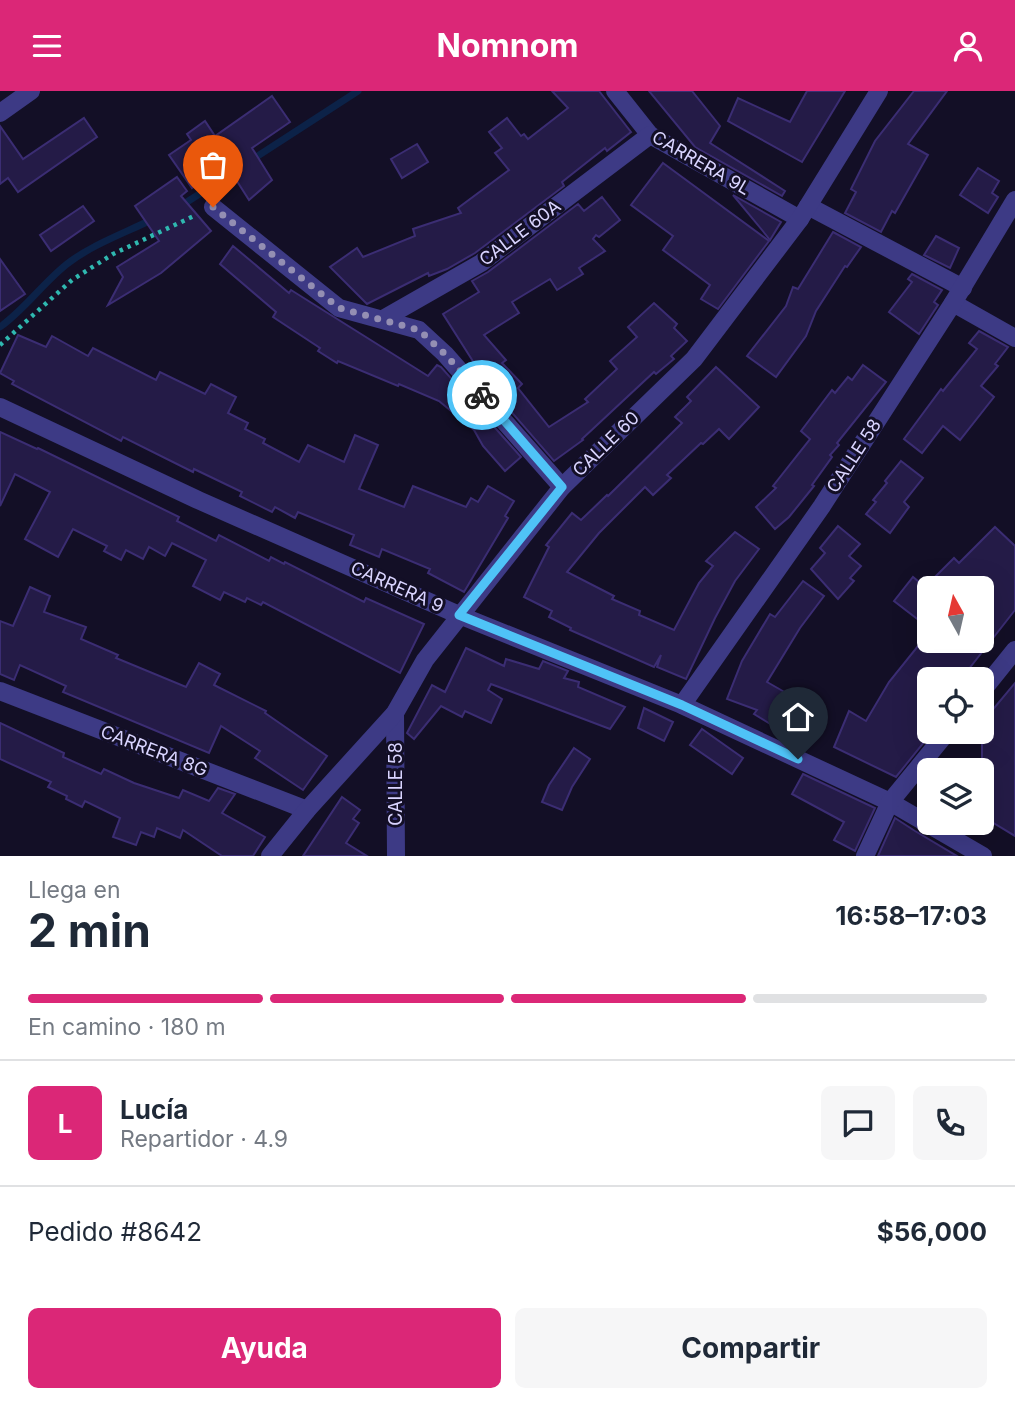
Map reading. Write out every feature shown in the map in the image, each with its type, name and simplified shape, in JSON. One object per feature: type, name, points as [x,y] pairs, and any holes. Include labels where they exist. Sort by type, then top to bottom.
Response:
[{"type":"street","points":[[0,113],[31,91]]},
{"type":"street","name":"CARRERA 9L","points":[[615,91],[650,135],[958,295]]},
{"type":"street","name":"CALLE 60","points":[[270,856],[307,810],[395,713],[425,660],[562,487],[694,359],[804,213],[879,91]]},
{"type":"street","name":"CALLE 60A","points":[[383,319],[481,263],[650,135]]},
{"type":"street","name":"CALLE 58","points":[[682,705],[821,506],[958,295],[1015,200]]},
{"type":"street","points":[[213,207],[339,308],[419,330],[445,354],[562,487]]},
{"type":"street","points":[[958,295],[1015,338]]},
{"type":"street","name":"CARRERA 9","points":[[0,407],[198,500],[459,615],[682,705],[890,802],[983,856]]},
{"type":"street","points":[[994,676],[1015,650]]},
{"type":"street","name":"CARRERA 8G","points":[[0,691],[307,810]]},
{"type":"street","name":"CALLE 58","points":[[395,713],[396,856]]},
{"type":"street","points":[[865,856],[890,802],[937,744]]},
{"type":"path","points":[[0,345],[72,279],[113,254],[213,207]]},
{"type":"building","points":[[552,91],[599,91],[631,132],[607,151],[605,148],[562,182],[564,186],[475,253],[447,269],[429,276],[428,273],[367,304],[330,267],[357,248],[363,257],[415,236],[413,229],[461,213],[458,208],[509,170],[495,153],[502,148],[489,132],[507,118],[521,136],[524,134],[528,139],[568,108]]},
{"type":"building","points":[[649,91],[692,91],[720,126],[710,143],[785,191],[782,196],[695,147]]},
{"type":"building","points":[[807,91],[845,91],[802,162],[728,121],[738,98],[790,122]]},
{"type":"building","points":[[914,91],[947,91],[908,144],[928,155],[881,232],[845,213],[856,192],[851,189],[875,141]]},
{"type":"building","points":[[272,96],[290,122],[252,148],[272,180],[249,200],[226,164],[192,188],[169,155],[191,140],[187,134],[205,121],[215,136]]},
{"type":"building","points":[[84,118],[97,137],[18,192],[8,178],[0,184],[0,126],[23,159]]},
{"type":"building","points":[[417,144],[428,162],[402,178],[391,159]]},
{"type":"building","points":[[663,163],[769,241],[718,309],[701,299],[710,285],[663,250],[673,236],[631,205]]},
{"type":"building","points":[[978,168],[999,181],[992,193],[998,197],[988,213],[960,195]]},
{"type":"building","points":[[177,177],[187,191],[181,196],[211,231],[161,273],[108,305],[123,277],[117,267],[159,241],[135,206]]},
{"type":"building","points":[[733,195],[781,222],[770,240],[762,230]]},
{"type":"building","points":[[602,197],[620,220],[593,239],[605,251],[579,268],[583,274],[557,290],[550,279],[512,302],[519,313],[484,335],[506,360],[502,363],[522,384],[518,388],[549,427],[588,402],[585,399],[617,369],[610,361],[637,337],[628,327],[654,303],[677,324],[674,328],[687,341],[671,356],[674,359],[656,374],[654,372],[583,440],[554,461],[488,385],[443,314],[479,292],[472,281],[488,272],[578,204],[584,211]]},
{"type":"building","points":[[83,206],[94,221],[51,251],[40,235]]},
{"type":"building","points":[[833,232],[861,247],[847,267],[845,266],[816,311],[806,336],[776,377],[747,356],[786,306],[793,287],[798,289]]},
{"type":"building","points":[[936,236],[959,248],[950,268],[924,255]]},
{"type":"building","points":[[233,246],[289,293],[291,290],[428,376],[437,365],[441,367],[521,457],[505,471],[483,446],[474,430],[439,401],[338,361],[337,363],[318,351],[320,348],[273,317],[276,312],[220,264]]},
{"type":"building","points":[[0,259],[25,294],[0,311]]},
{"type":"building","points":[[912,274],[942,290],[934,302],[938,305],[919,334],[889,312],[912,282],[908,279]]},
{"type":"building","points":[[979,331],[1008,347],[995,364],[998,366],[981,386],[994,397],[960,440],[943,426],[922,453],[904,439],[941,389],[943,391],[977,349],[969,343]]},
{"type":"building","points":[[18,335],[46,347],[52,336],[88,356],[93,348],[156,380],[160,372],[205,394],[211,384],[236,397],[228,413],[248,423],[245,429],[265,439],[263,443],[299,462],[308,445],[344,462],[355,435],[378,445],[359,489],[404,507],[413,486],[466,507],[471,498],[478,502],[488,486],[514,501],[505,516],[508,518],[464,592],[428,573],[430,569],[382,549],[379,557],[350,545],[354,535],[298,512],[295,518],[275,507],[272,512],[240,496],[242,492],[194,469],[193,472],[123,437],[121,441],[12,384],[14,381],[0,373]]},
{"type":"building","points":[[863,365],[886,382],[837,443],[839,445],[830,455],[832,457],[812,485],[814,486],[789,517],[775,529],[756,507],[776,488],[773,486],[810,439],[801,431],[832,390],[835,393],[848,377],[852,380]]},
{"type":"building","points":[[716,367],[759,407],[729,439],[719,429],[701,443],[667,475],[671,478],[653,495],[645,487],[599,533],[567,572],[614,596],[612,599],[640,611],[639,615],[674,630],[699,583],[713,566],[706,561],[735,532],[759,549],[735,581],[686,679],[657,667],[661,655],[654,667],[570,630],[571,628],[549,617],[552,611],[524,597],[549,547],[546,545],[572,513],[581,520],[682,423],[675,417],[691,401],[687,397]]},
{"type":"building","points":[[0,432],[179,517],[177,521],[216,541],[219,535],[269,561],[271,557],[284,564],[285,562],[364,602],[366,598],[424,624],[400,673],[263,602],[261,605],[247,598],[245,602],[224,592],[220,600],[193,586],[206,560],[172,543],[165,556],[149,547],[143,559],[126,550],[121,560],[104,551],[107,546],[73,529],[58,557],[25,539],[50,492],[15,474],[0,506]]},
{"type":"building","points":[[901,461],[923,478],[904,502],[909,507],[890,533],[866,514],[887,483],[885,481]]},
{"type":"building","points":[[838,526],[860,544],[849,556],[861,566],[850,578],[854,581],[838,599],[811,569],[825,553],[820,548]]},
{"type":"building","points":[[995,527],[1015,546],[1015,610],[994,637],[994,576],[936,576],[954,558],[959,563]]},
{"type":"building","points":[[913,577],[917,580],[917,619],[894,601]]},
{"type":"building","points":[[803,581],[824,596],[800,628],[767,682],[816,710],[803,732],[798,729],[793,738],[754,714],[757,710],[727,699],[742,661],[770,614],[775,617]]},
{"type":"building","points":[[30,587],[50,596],[44,612],[86,627],[81,639],[118,655],[116,658],[186,687],[199,663],[220,674],[214,685],[266,711],[265,713],[327,756],[303,790],[255,758],[260,751],[221,726],[209,753],[63,692],[66,686],[20,665],[14,680],[0,674],[0,621],[13,626]]},
{"type":"building","points":[[917,647],[917,653],[981,653],[970,667],[917,667],[917,744],[923,744],[896,777],[834,747],[849,711],[866,721],[889,682]]},
{"type":"building","points":[[466,648],[504,666],[506,659],[539,669],[543,661],[568,671],[564,678],[579,682],[578,687],[625,707],[610,729],[491,684],[488,690],[502,699],[491,723],[465,711],[462,717],[441,706],[414,739],[407,733],[432,685],[445,692]]},
{"type":"building","points":[[1015,683],[1015,836],[994,823],[994,758],[982,758],[982,744],[994,744],[994,708]]},
{"type":"building","points":[[644,708],[673,722],[664,741],[638,728]]},
{"type":"building","points":[[0,723],[101,774],[104,769],[134,783],[179,798],[183,790],[209,801],[218,788],[235,794],[222,813],[265,837],[253,856],[222,856],[183,830],[180,838],[157,828],[154,837],[141,832],[136,845],[113,837],[120,818],[85,801],[82,807],[48,787],[51,782],[0,759]]},
{"type":"building","points":[[702,729],[743,758],[732,774],[690,745]]},
{"type":"building","points":[[574,748],[590,759],[572,787],[562,810],[542,802],[549,785]]},
{"type":"building","points":[[803,774],[875,808],[855,851],[834,840],[844,822],[792,794]]},
{"type":"building","points":[[342,797],[360,810],[353,819],[359,823],[346,843],[367,856],[303,856]]},
{"type":"building","points":[[895,818],[917,832],[917,835],[922,835],[957,856],[878,856]]},
{"type":"waterway","points":[[250,161],[358,91]]},
{"type":"waterway","points":[[179,207],[237,170]]},
{"type":"waterway","points":[[0,327],[76,257],[153,219]]},
{"type":"way so far","points":[[213,207],[339,308],[419,330],[482,395]]},
{"type":"route","points":[[482,395],[562,487],[459,615],[682,705],[798,759]]}]
